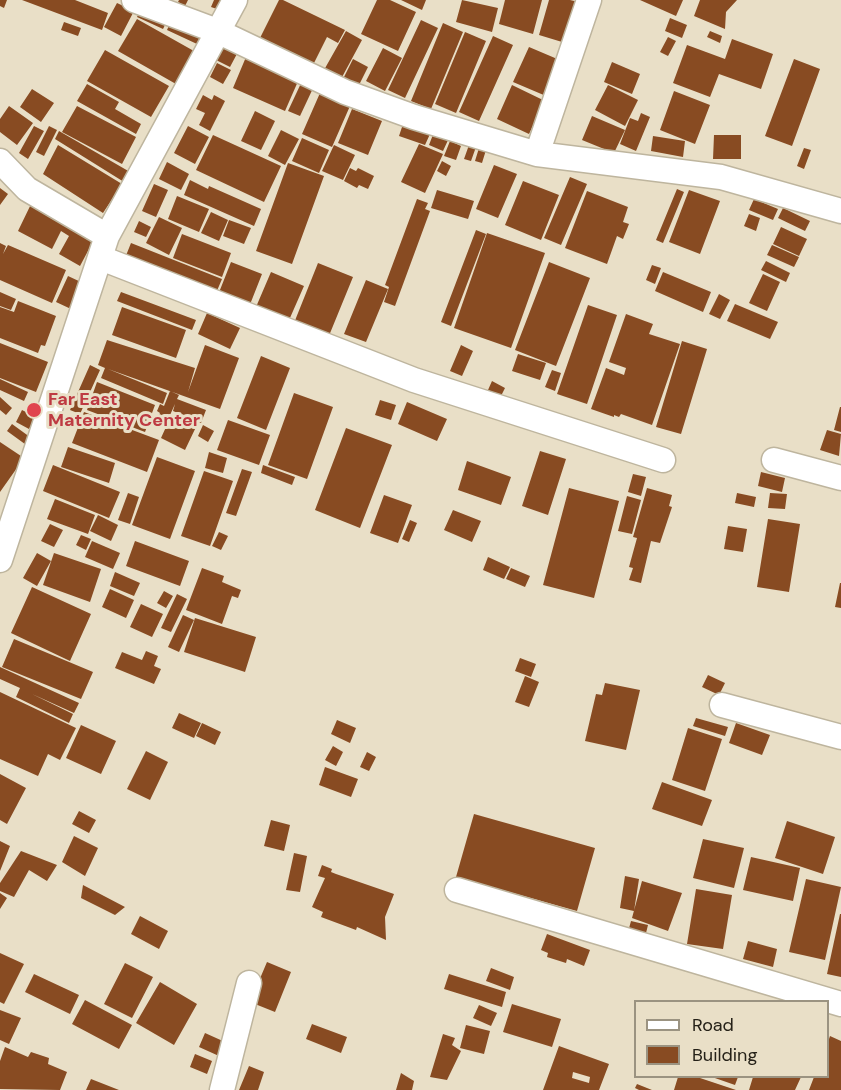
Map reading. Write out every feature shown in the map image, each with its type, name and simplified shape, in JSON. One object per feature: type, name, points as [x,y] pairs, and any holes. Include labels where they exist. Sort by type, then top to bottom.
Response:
[{"type":"street","points":[[134,0],[217,31],[345,92],[414,117],[537,154],[721,177],[841,211]]},
{"type":"street","points":[[0,560],[104,247],[235,0]]},
{"type":"street","points":[[537,154],[589,0]]},
{"type":"street","points":[[0,161],[27,189],[104,247],[414,380],[663,460]]},
{"type":"street","points":[[774,460],[841,478]]},
{"type":"street","points":[[722,705],[841,737]]},
{"type":"street","points":[[457,890],[828,1000]]},
{"type":"street","points":[[222,1090],[249,983]]},
{"type":"building","points":[[0,0],[7,0],[4,8],[0,6]]},
{"type":"building","points":[[22,0],[75,0],[108,13],[102,30]]},
{"type":"building","points":[[188,0],[185,6],[178,2]]},
{"type":"building","points":[[214,0],[225,0],[220,10],[211,7]]},
{"type":"building","points":[[279,0],[345,30],[338,43],[327,37],[313,65],[260,38]]},
{"type":"building","points":[[377,0],[390,0],[416,12],[398,51],[361,34]]},
{"type":"building","points":[[401,0],[426,0],[422,10]]},
{"type":"building","points":[[462,0],[498,8],[492,32],[456,22]]},
{"type":"building","points":[[505,0],[542,0],[533,34],[499,24]]},
{"type":"building","points":[[549,0],[570,0],[583,3],[572,45],[539,35]]},
{"type":"building","points":[[640,0],[683,0],[676,16]]},
{"type":"building","points":[[700,0],[737,0],[726,12],[725,29],[694,16]]},
{"type":"building","points":[[117,3],[134,11],[121,36],[104,27]]},
{"type":"building","points":[[142,7],[168,19],[163,29],[137,17]]},
{"type":"building","points":[[670,18],[687,25],[682,38],[665,31]]},
{"type":"building","points":[[137,19],[201,55],[183,88],[118,51]]},
{"type":"building","points":[[421,20],[438,28],[405,98],[388,90]]},
{"type":"building","points":[[171,21],[201,35],[197,44],[167,30]]},
{"type":"building","points":[[64,22],[81,28],[78,36],[61,30]]},
{"type":"building","points":[[443,23],[463,32],[431,109],[411,101]]},
{"type":"building","points":[[346,31],[362,40],[341,79],[324,70]]},
{"type":"building","points":[[710,31],[722,36],[720,43],[707,37]]},
{"type":"building","points":[[465,32],[486,41],[456,113],[435,104]]},
{"type":"building","points":[[493,36],[513,45],[479,121],[459,112]]},
{"type":"building","points":[[668,37],[676,41],[668,56],[660,52]]},
{"type":"building","points":[[732,39],[773,54],[761,89],[719,74],[710,97],[673,83],[687,45],[725,59]]},
{"type":"building","points":[[223,42],[239,50],[230,67],[214,59]]},
{"type":"building","points":[[529,47],[562,61],[546,96],[513,82]]},
{"type":"building","points":[[383,48],[402,58],[385,91],[366,81]]},
{"type":"building","points":[[105,50],[169,86],[151,117],[87,81]]},
{"type":"building","points":[[246,57],[299,79],[285,111],[233,88]]},
{"type":"building","points":[[353,59],[368,67],[358,87],[343,79]]},
{"type":"building","points":[[794,59],[820,69],[792,146],[765,136]]},
{"type":"building","points":[[612,62],[640,74],[632,94],[604,82]]},
{"type":"building","points":[[217,63],[231,70],[223,84],[210,77]]},
{"type":"building","points":[[303,79],[315,84],[300,116],[288,111]]},
{"type":"building","points":[[87,84],[119,102],[115,109],[141,124],[136,134],[77,101]]},
{"type":"building","points":[[512,85],[545,101],[529,134],[497,119]]},
{"type":"building","points":[[608,85],[638,100],[625,126],[595,110]]},
{"type":"building","points":[[32,89],[54,103],[41,122],[20,107]]},
{"type":"building","points":[[674,91],[710,105],[695,144],[660,130]]},
{"type":"building","points":[[320,93],[350,106],[332,147],[302,134]]},
{"type":"building","points":[[203,95],[212,100],[214,95],[225,101],[210,131],[199,125],[205,113],[196,109]]},
{"type":"building","points":[[9,106],[33,123],[17,145],[0,132],[0,119]]},
{"type":"building","points":[[77,106],[136,137],[122,164],[62,132]]},
{"type":"building","points":[[352,109],[382,121],[368,155],[338,143]]},
{"type":"building","points":[[255,111],[275,121],[261,150],[241,141]]},
{"type":"building","points":[[641,113],[650,117],[636,151],[620,144],[630,118],[638,121]]},
{"type":"building","points":[[592,116],[625,130],[614,153],[582,140]]},
{"type":"building","points":[[403,124],[430,134],[425,145],[399,136]]},
{"type":"building","points":[[34,126],[44,131],[28,159],[19,153]]},
{"type":"building","points":[[49,126],[57,130],[44,156],[36,152]]},
{"type":"building","points":[[188,126],[209,137],[195,164],[174,153]]},
{"type":"building","points":[[281,130],[299,139],[285,165],[268,156]]},
{"type":"building","points":[[59,131],[130,172],[124,182],[55,139]]},
{"type":"building","points":[[434,132],[449,138],[443,151],[429,145]]},
{"type":"building","points":[[213,135],[281,166],[264,202],[196,170]]},
{"type":"building","points":[[714,135],[741,135],[741,159],[713,159]]},
{"type":"building","points":[[653,136],[685,141],[683,157],[651,151]]},
{"type":"building","points":[[302,138],[329,150],[319,173],[292,161]]},
{"type":"building","points":[[450,141],[461,146],[456,160],[444,156]]},
{"type":"building","points":[[419,144],[443,154],[425,193],[401,182]]},
{"type":"building","points":[[58,145],[122,184],[103,213],[43,174]]},
{"type":"building","points":[[334,145],[355,155],[343,180],[322,171]]},
{"type":"building","points":[[469,145],[476,147],[471,161],[464,159]]},
{"type":"building","points":[[479,148],[486,150],[482,163],[475,161]]},
{"type":"building","points":[[804,148],[811,150],[804,169],[797,166]]},
{"type":"building","points":[[442,161],[451,166],[446,176],[437,171]]},
{"type":"building","points":[[167,162],[189,174],[181,190],[159,179]]},
{"type":"building","points":[[288,163],[324,176],[292,264],[256,251]]},
{"type":"building","points":[[494,165],[517,174],[498,218],[476,209]]},
{"type":"building","points":[[350,168],[356,171],[358,168],[374,176],[368,189],[359,185],[357,188],[344,181]]},
{"type":"building","points":[[570,177],[587,184],[561,245],[544,238]]},
{"type":"building","points":[[190,180],[261,209],[254,226],[184,195]]},
{"type":"building","points":[[523,181],[559,195],[541,240],[505,225]]},
{"type":"building","points":[[154,184],[168,190],[156,217],[142,211]]},
{"type":"building","points":[[0,188],[8,194],[0,205]]},
{"type":"building","points":[[677,189],[684,192],[663,243],[656,240]]},
{"type":"building","points":[[437,190],[474,201],[468,219],[431,208]]},
{"type":"building","points":[[689,190],[720,201],[700,254],[669,242]]},
{"type":"building","points":[[587,191],[628,207],[623,222],[629,224],[623,239],[617,236],[607,264],[565,248]]},
{"type":"building","points":[[177,196],[209,209],[199,232],[168,219]]},
{"type":"building","points":[[417,199],[428,203],[425,209],[430,211],[395,306],[384,302],[389,287],[385,285]]},
{"type":"building","points":[[754,199],[778,209],[773,220],[749,210]]},
{"type":"building","points":[[33,200],[97,234],[80,266],[59,254],[69,236],[61,231],[52,249],[18,231]]},
{"type":"building","points":[[783,208],[810,221],[805,231],[778,218]]},
{"type":"building","points":[[211,212],[228,220],[219,241],[201,233]]},
{"type":"building","points":[[749,214],[760,218],[756,231],[744,226]]},
{"type":"building","points":[[159,217],[182,228],[169,255],[146,243]]},
{"type":"building","points":[[229,220],[251,228],[244,244],[223,236]]},
{"type":"building","points":[[139,221],[151,227],[146,237],[134,232]]},
{"type":"building","points":[[781,227],[807,239],[799,256],[773,244]]},
{"type":"building","points":[[476,230],[486,234],[451,326],[441,322]]},
{"type":"building","points":[[487,233],[545,253],[511,348],[454,328]]},
{"type":"building","points":[[182,234],[231,253],[222,277],[173,258]]},
{"type":"building","points":[[0,243],[6,246],[3,254],[8,245],[66,270],[52,303],[0,280]]},
{"type":"building","points":[[131,243],[222,279],[213,300],[123,263]]},
{"type":"building","points":[[772,245],[799,257],[794,267],[767,255]]},
{"type":"building","points":[[766,261],[790,273],[786,282],[761,270]]},
{"type":"building","points":[[231,262],[262,274],[249,307],[218,295]]},
{"type":"building","points":[[549,262],[590,278],[556,366],[515,350]]},
{"type":"building","points":[[318,263],[353,277],[326,343],[292,328]]},
{"type":"building","points":[[652,265],[661,268],[655,284],[646,280]]},
{"type":"building","points":[[271,272],[304,286],[286,327],[253,314]]},
{"type":"building","points":[[663,272],[711,292],[703,312],[655,291]]},
{"type":"building","points":[[763,274],[780,282],[767,311],[749,303]]},
{"type":"building","points":[[68,276],[83,283],[71,309],[56,302]]},
{"type":"building","points":[[366,280],[388,289],[366,342],[344,334]]},
{"type":"building","points":[[0,292],[16,299],[11,310],[0,306]]},
{"type":"building","points":[[121,292],[196,320],[192,330],[117,301]]},
{"type":"building","points":[[719,294],[730,300],[720,319],[709,314]]},
{"type":"building","points":[[18,301],[56,316],[45,346],[41,345],[38,353],[0,338],[0,307],[14,312]]},
{"type":"building","points":[[735,304],[778,322],[770,339],[727,321]]},
{"type":"building","points":[[588,305],[617,315],[587,404],[557,394]]},
{"type":"building","points":[[122,307],[186,330],[176,358],[112,335]]},
{"type":"building","points":[[207,313],[240,328],[230,349],[198,334]]},
{"type":"building","points":[[626,314],[653,324],[649,334],[680,344],[652,425],[621,414],[619,417],[614,415],[614,417],[591,409],[606,368],[624,375],[626,368],[609,362]]},
{"type":"building","points":[[107,340],[195,368],[188,392],[205,345],[239,358],[220,409],[108,369],[167,393],[163,404],[101,378],[105,368],[98,365]]},
{"type":"building","points":[[682,341],[707,349],[681,434],[656,427]]},
{"type":"building","points":[[0,343],[48,362],[36,392],[0,378]]},
{"type":"building","points":[[461,345],[473,351],[462,376],[450,371]]},
{"type":"building","points":[[518,354],[546,363],[540,380],[512,371]]},
{"type":"building","points":[[261,356],[290,368],[266,430],[237,418]]},
{"type":"building","points":[[90,365],[100,370],[80,414],[70,410]]},
{"type":"building","points":[[552,370],[561,373],[555,391],[545,387]]},
{"type":"building","points":[[0,379],[28,392],[24,401],[0,390]]},
{"type":"building","points":[[492,381],[505,388],[501,396],[488,390]]},
{"type":"building","points":[[97,382],[155,405],[145,432],[87,410]]},
{"type":"building","points":[[170,391],[179,395],[177,399],[206,410],[201,423],[173,411],[175,404],[166,424],[157,420],[160,404],[164,406]]},
{"type":"building","points":[[294,393],[333,407],[307,479],[268,465]]},
{"type":"building","points":[[0,397],[12,408],[6,415],[0,410]]},
{"type":"building","points":[[380,400],[396,405],[391,420],[375,415]]},
{"type":"building","points":[[407,402],[447,419],[437,441],[398,424]]},
{"type":"building","points":[[841,407],[841,432],[834,430]]},
{"type":"building","points":[[22,410],[36,417],[29,429],[16,422]]},
{"type":"building","points":[[84,412],[159,440],[147,472],[72,443]]},
{"type":"building","points":[[171,416],[196,427],[185,450],[161,438]]},
{"type":"building","points":[[228,420],[270,435],[259,465],[217,450]]},
{"type":"building","points":[[12,424],[34,440],[29,447],[7,431]]},
{"type":"building","points":[[203,425],[214,431],[208,442],[198,436]]},
{"type":"building","points":[[346,428],[392,445],[360,528],[315,510]]},
{"type":"building","points":[[827,430],[841,434],[839,456],[820,450]]},
{"type":"building","points":[[0,442],[24,458],[0,492]]},
{"type":"building","points":[[68,447],[115,463],[109,483],[61,467]]},
{"type":"building","points":[[540,451],[566,459],[548,515],[522,506]]},
{"type":"building","points":[[209,452],[227,458],[223,473],[205,468]]},
{"type":"building","points":[[157,457],[195,471],[170,539],[132,525]]},
{"type":"building","points":[[467,461],[511,477],[501,505],[458,490]]},
{"type":"building","points":[[53,465],[120,492],[109,518],[43,491]]},
{"type":"building","points":[[263,465],[295,477],[292,485],[261,473]]},
{"type":"building","points":[[242,469],[252,472],[236,516],[226,513]]},
{"type":"building","points":[[204,471],[233,481],[210,546],[181,536]]},
{"type":"building","points":[[761,472],[785,478],[782,492],[758,486]]},
{"type":"building","points":[[633,474],[646,477],[641,496],[628,492]]},
{"type":"building","points":[[569,488],[619,501],[594,598],[543,585]]},
{"type":"building","points":[[647,488],[672,495],[669,506],[672,507],[660,543],[651,541],[641,583],[629,580],[633,568],[629,567],[637,538],[633,537]]},
{"type":"building","points":[[128,493],[139,497],[130,524],[118,520]]},
{"type":"building","points":[[737,493],[756,497],[754,507],[735,503]]},
{"type":"building","points":[[770,493],[787,494],[785,509],[768,508]]},
{"type":"building","points":[[384,495],[412,505],[398,543],[370,533]]},
{"type":"building","points":[[627,496],[641,500],[632,534],[618,531]]},
{"type":"building","points":[[55,499],[95,515],[88,534],[47,519]]},
{"type":"building","points":[[453,510],[481,521],[472,542],[444,530]]},
{"type":"building","points":[[98,515],[118,525],[111,541],[90,531]]},
{"type":"building","points":[[768,519],[800,524],[789,592],[757,587]]},
{"type":"building","points":[[410,520],[417,523],[409,542],[402,539]]},
{"type":"building","points":[[50,524],[63,530],[54,547],[41,541]]},
{"type":"building","points":[[728,526],[747,529],[743,552],[724,549]]},
{"type":"building","points":[[219,532],[228,536],[221,550],[212,546]]},
{"type":"building","points":[[81,535],[91,539],[86,550],[76,545]]},
{"type":"building","points":[[92,541],[120,553],[113,569],[85,557]]},
{"type":"building","points":[[135,541],[189,561],[180,586],[126,566]]},
{"type":"building","points":[[37,553],[51,561],[37,586],[23,578]]},
{"type":"building","points":[[54,553],[101,569],[90,602],[43,585]]},
{"type":"building","points":[[488,557],[510,567],[504,579],[483,570]]},
{"type":"building","points":[[202,568],[224,576],[222,582],[241,590],[238,598],[232,596],[222,624],[186,610]]},
{"type":"building","points":[[511,568],[530,576],[525,587],[506,579]]},
{"type":"building","points":[[115,572],[140,583],[134,596],[110,586]]},
{"type":"building","points":[[841,583],[841,608],[835,607]]},
{"type":"building","points":[[32,587],[91,614],[70,661],[11,633]]},
{"type":"building","points":[[110,589],[134,600],[126,618],[102,607]]},
{"type":"building","points":[[164,591],[173,596],[166,608],[157,603]]},
{"type":"building","points":[[177,594],[187,599],[171,632],[161,628]]},
{"type":"building","points":[[141,604],[163,614],[152,637],[130,627]]},
{"type":"building","points":[[183,615],[194,620],[179,652],[168,647]]},
{"type":"building","points":[[195,618],[256,637],[245,672],[184,652]]},
{"type":"building","points":[[14,639],[93,672],[81,699],[2,667]]},
{"type":"building","points":[[146,651],[158,656],[154,666],[161,669],[154,684],[115,668],[122,652],[142,660]]},
{"type":"building","points":[[520,658],[536,664],[531,677],[515,671]]},
{"type":"building","points":[[0,667],[79,703],[74,713],[32,694],[73,714],[69,723],[16,697],[20,688],[0,679]]},
{"type":"building","points":[[708,675],[725,683],[719,695],[702,687]]},
{"type":"building","points":[[525,676],[539,682],[529,707],[515,702]]},
{"type":"building","points":[[605,683],[640,690],[626,750],[585,741],[596,694],[602,695]]},
{"type":"building","points":[[0,692],[76,728],[60,760],[48,754],[38,776],[0,759]]},
{"type":"building","points":[[179,713],[201,723],[194,738],[172,728]]},
{"type":"building","points":[[696,718],[728,727],[725,736],[693,726]]},
{"type":"building","points":[[337,720],[356,728],[350,743],[331,734]]},
{"type":"building","points":[[202,723],[221,732],[215,745],[196,736]]},
{"type":"building","points":[[736,723],[770,735],[762,755],[729,743]]},
{"type":"building","points":[[81,725],[116,741],[101,774],[66,758]]},
{"type":"building","points":[[688,728],[722,739],[705,791],[672,780]]},
{"type":"building","points":[[333,746],[343,752],[336,766],[325,760]]},
{"type":"building","points":[[146,751],[168,762],[150,800],[127,789]]},
{"type":"building","points":[[367,752],[376,757],[369,771],[360,767]]},
{"type":"building","points":[[325,767],[358,779],[351,797],[319,785]]},
{"type":"building","points":[[0,774],[26,788],[7,824],[0,820]]},
{"type":"building","points":[[662,782],[712,800],[702,826],[652,809]]},
{"type":"building","points":[[79,811],[96,820],[89,833],[72,824]]},
{"type":"building","points":[[474,814],[595,848],[577,911],[456,877]]},
{"type":"building","points":[[271,820],[290,825],[284,851],[264,846]]},
{"type":"building","points":[[787,821],[835,837],[823,874],[775,858]]},
{"type":"building","points":[[74,836],[98,848],[85,876],[62,862]]},
{"type":"building","points":[[703,839],[744,848],[734,888],[693,878]]},
{"type":"building","points":[[0,841],[10,846],[0,871]]},
{"type":"building","points":[[21,851],[57,865],[47,881],[29,870],[14,897],[0,891],[0,883]]},
{"type":"building","points":[[294,853],[307,856],[300,892],[286,890]]},
{"type":"building","points":[[751,857],[800,868],[793,901],[743,890]]},
{"type":"building","points":[[322,865],[332,869],[331,872],[394,894],[385,917],[386,940],[357,927],[356,930],[321,917],[323,912],[312,907],[325,878],[318,876]]},
{"type":"building","points":[[625,876],[639,879],[634,911],[620,908]]},
{"type":"building","points":[[806,879],[841,887],[825,960],[789,952]]},
{"type":"building","points":[[642,881],[682,893],[668,931],[632,918]]},
{"type":"building","points":[[83,885],[125,907],[115,915],[81,898]]},
{"type":"building","points":[[696,889],[732,895],[723,949],[687,944]]},
{"type":"building","points":[[0,893],[7,898],[0,909]]},
{"type":"building","points":[[841,914],[841,977],[827,974]]},
{"type":"building","points":[[140,916],[168,931],[159,949],[131,934]]},
{"type":"building","points":[[631,921],[648,925],[645,937],[628,932]]},
{"type":"building","points":[[547,934],[590,950],[584,966],[567,959],[566,963],[547,957],[548,953],[541,950]]},
{"type":"building","points":[[748,941],[777,949],[773,967],[743,959]]},
{"type":"building","points":[[0,953],[24,964],[4,1004],[0,1002]]},
{"type":"building","points":[[267,962],[291,972],[275,1012],[250,1002]]},
{"type":"building","points":[[125,963],[153,977],[132,1018],[104,1004]]},
{"type":"building","points":[[491,968],[514,977],[510,990],[486,981]]},
{"type":"building","points":[[34,974],[79,995],[70,1014],[25,992]]},
{"type":"building","points":[[449,974],[506,992],[502,1007],[444,989]]},
{"type":"building","points":[[160,982],[197,1004],[174,1045],[136,1023]]},
{"type":"building","points":[[85,1000],[132,1025],[119,1049],[72,1024]]},
{"type":"building","points":[[512,1004],[561,1019],[552,1047],[503,1032]]},
{"type":"building","points":[[479,1005],[497,1013],[491,1026],[473,1018]]},
{"type":"building","points":[[0,1010],[21,1018],[9,1044],[0,1040]]},
{"type":"building","points":[[312,1024],[347,1037],[341,1053],[306,1039]]},
{"type":"building","points":[[466,1025],[490,1031],[484,1054],[460,1048]]},
{"type":"building","points":[[205,1033],[225,1042],[219,1056],[199,1047]]},
{"type":"building","points":[[443,1034],[455,1038],[452,1045],[461,1051],[447,1080],[430,1077]]},
{"type":"building","points":[[830,1036],[841,1041],[841,1090],[809,1090],[814,1078],[829,1078]]},
{"type":"building","points":[[559,1046],[609,1064],[599,1090],[543,1090]],"holes":[[[573,1072],[590,1077],[589,1083],[572,1078]]]},
{"type":"building","points":[[5,1047],[28,1057],[31,1052],[49,1058],[48,1064],[67,1072],[60,1090],[0,1089],[0,1061]]},
{"type":"building","points":[[195,1054],[212,1061],[207,1074],[190,1067]]},
{"type":"building","points":[[249,1066],[264,1072],[258,1090],[239,1090]]},
{"type":"building","points":[[401,1073],[414,1081],[412,1090],[396,1090]]},
{"type":"building","points":[[678,1078],[700,1078],[736,1090],[674,1090]]},
{"type":"building","points":[[715,1078],[738,1078],[735,1085]]},
{"type":"building","points":[[753,1078],[801,1078],[795,1090],[749,1090]]},
{"type":"building","points":[[91,1079],[119,1090],[86,1090]]},
{"type":"building","points":[[637,1084],[652,1090],[639,1090],[635,1088]]},
{"type":"place","name":"Far East Maternity Center","points":[[34,410]]}]
